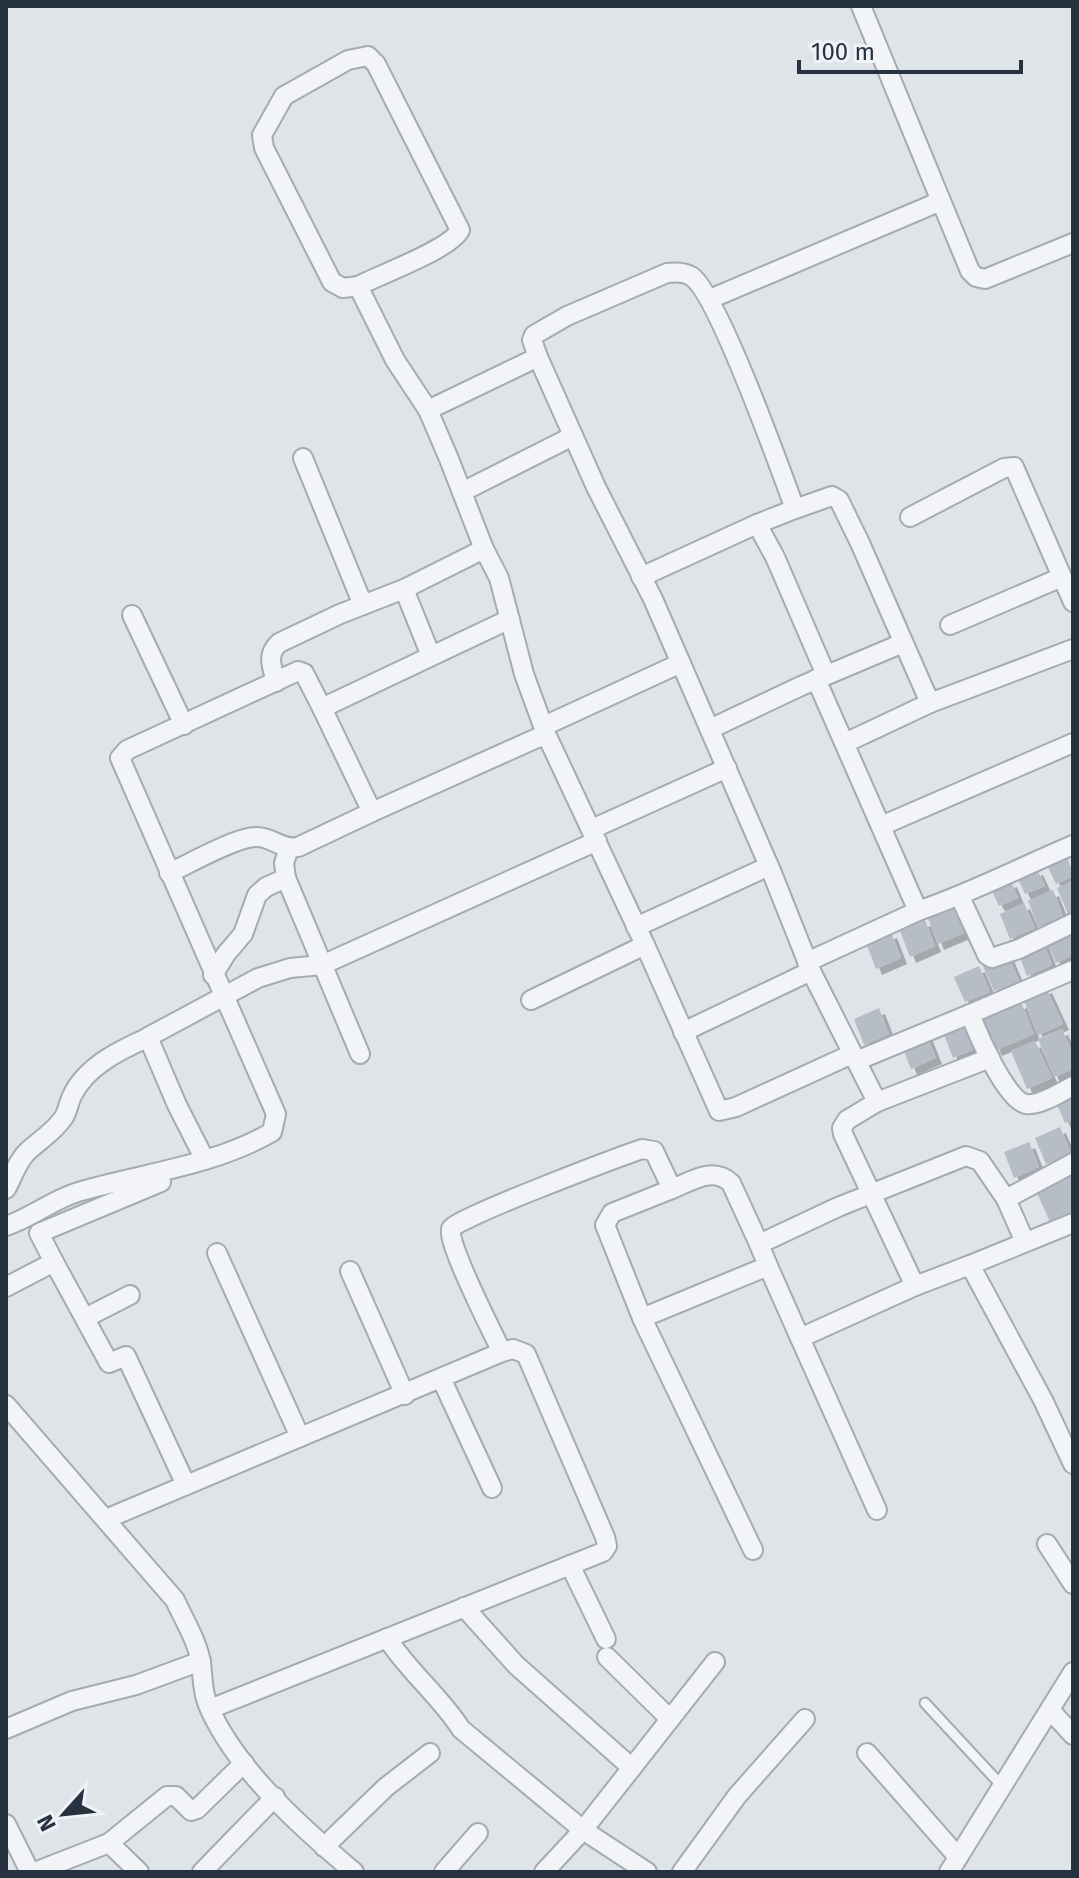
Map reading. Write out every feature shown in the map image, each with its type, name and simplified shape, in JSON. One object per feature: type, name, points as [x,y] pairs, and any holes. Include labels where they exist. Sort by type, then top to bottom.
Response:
[{"type":"street","points":[[861,6],[970,271],[979,279],[985,279],[1073,243]]},
{"type":"street","points":[[368,56],[383,78],[460,230],[457,236],[437,250],[358,286],[343,288],[332,282],[264,148],[262,135],[284,96],[348,60],[368,56]]},
{"type":"street","points":[[710,299],[941,201]]},
{"type":"street","points":[[795,509],[710,299],[692,276],[667,273],[538,331],[532,340],[538,357],[596,487],[681,663],[809,966],[877,1102]]},
{"type":"street","points":[[358,286],[395,360],[428,410],[484,549],[499,578],[524,674],[545,730],[719,1111],[970,1014],[1073,970]]},
{"type":"street","points":[[428,410],[538,357]]},
{"type":"street","points":[[462,492],[573,436]]},
{"type":"street","points":[[303,458],[363,605]]},
{"type":"street","points":[[910,517],[1004,468],[1014,467],[1073,602]]},
{"type":"street","points":[[641,577],[757,524],[832,496],[839,500],[860,543],[930,703]]},
{"type":"street","points":[[757,524],[775,557],[845,743],[918,911]]},
{"type":"street","points":[[276,682],[270,658],[272,649],[279,643],[404,589],[484,549]]},
{"type":"street","points":[[950,625],[1062,577]]},
{"type":"street","points":[[404,589],[431,656]]},
{"type":"street","points":[[132,615],[184,725]]},
{"type":"street","points":[[322,708],[510,619]]},
{"type":"street","points":[[710,729],[903,643]]},
{"type":"street","points":[[845,743],[930,703],[1073,649]]},
{"type":"street","points":[[169,873],[256,837],[289,848],[298,847],[681,663]]},
{"type":"street","points":[[6,1226],[59,1199],[178,1168],[259,1140],[272,1132],[274,1125],[276,1114],[120,758],[127,750],[298,671],[304,673],[372,812]]},
{"type":"street","points":[[881,826],[1073,743]]},
{"type":"street","points":[[6,1189],[29,1150],[43,1141],[66,1115],[82,1080],[111,1057],[274,972],[322,965],[727,768]]},
{"type":"street","points":[[683,1032],[918,911],[960,897],[997,877],[1073,845]]},
{"type":"street","points":[[289,848],[284,863],[286,878],[360,1054]]},
{"type":"street","points":[[636,927],[769,866]]},
{"type":"street","points":[[213,975],[243,934],[257,895],[286,878]]},
{"type":"street","points":[[960,897],[987,955],[992,958],[1019,949],[1073,923]]},
{"type":"street","points":[[531,1000],[645,945]]},
{"type":"street","points":[[970,1014],[990,1058],[1016,1099],[1024,1104],[1035,1103],[1073,1086]]},
{"type":"street","points":[[147,1038],[205,1160]]},
{"type":"street","points":[[915,1286],[842,1128],[847,1120],[877,1102],[990,1058]]},
{"type":"street","points":[[502,1352],[450,1234],[457,1222],[642,1149],[654,1151],[672,1189]]},
{"type":"street","points":[[759,1244],[872,1193],[966,1156],[980,1161],[1006,1199],[1025,1242]]},
{"type":"street","points":[[1006,1199],[1073,1163]]},
{"type":"street","points":[[178,1168],[167,1179],[39,1233],[109,1363],[126,1356],[186,1485]]},
{"type":"street","points":[[753,1550],[642,1318],[605,1225],[612,1213],[714,1174],[723,1176],[731,1183],[877,1510]]},
{"type":"street","points":[[800,1338],[915,1286],[1073,1223]]},
{"type":"street","points":[[217,1253],[300,1437]]},
{"type":"street","points":[[6,1287],[54,1262]]},
{"type":"street","points":[[970,1265],[1043,1400],[1073,1464]]},
{"type":"street","points":[[642,1318],[768,1266]]},
{"type":"street","points":[[350,1271],[405,1395]]},
{"type":"street","points":[[85,1318],[130,1295]]},
{"type":"street","points":[[106,1519],[502,1352],[513,1349],[526,1354],[605,1537],[607,1546],[603,1552],[210,1709]]},
{"type":"street","points":[[441,1378],[492,1488]]},
{"type":"street","points":[[8,1413],[106,1519],[175,1600],[193,1636],[201,1661],[203,1692],[210,1709],[244,1763],[324,1847],[354,1872]]},
{"type":"street","points":[[1047,1544],[1073,1584]]},
{"type":"street","points":[[570,1565],[606,1648],[670,1719]]},
{"type":"street","points":[[464,1607],[516,1665],[632,1768]]},
{"type":"street","points":[[387,1638],[450,1711],[461,1729],[583,1830],[647,1872]]},
{"type":"street","points":[[6,1729],[72,1701],[136,1685],[201,1661]]},
{"type":"street","points":[[544,1872],[583,1830],[715,1662]]},
{"type":"street","points":[[867,1753],[953,1864],[1073,1672]]},
{"type":"street","points":[[1050,1710],[1073,1735]]},
{"type":"street","points":[[682,1872],[737,1796],[805,1719]]},
{"type":"street","points":[[324,1847],[386,1787],[430,1753]]},
{"type":"street","points":[[6,1824],[33,1872],[109,1843],[167,1796],[176,1796],[191,1811],[197,1809],[244,1763]]},
{"type":"street","points":[[202,1872],[275,1797]]},
{"type":"street","points":[[444,1872],[478,1833]]},
{"type":"street","points":[[109,1843],[139,1872]]},
{"type":"lane","points":[[925,1703],[1001,1785]]},
{"type":"building","points":[[1068,859],[1073,876],[1056,884],[1048,867]]},
{"type":"building","points":[[1037,869],[1045,886],[1025,894],[1017,877]]},
{"type":"building","points":[[1011,881],[1018,898],[999,906],[991,889]]},
{"type":"building","points":[[1073,881],[1073,911],[1068,914],[1057,888]]},
{"type":"building","points":[[1053,890],[1063,916],[1038,927],[1028,901]]},
{"type":"building","points":[[1024,903],[1035,928],[1010,939],[1000,914]]},
{"type":"building","points":[[953,908],[964,933],[938,944],[928,918]]},
{"type":"building","points":[[925,920],[935,946],[910,957],[900,931]]},
{"type":"building","points":[[1070,927],[1073,955],[1056,963],[1045,937]]},
{"type":"building","points":[[891,932],[901,958],[876,969],[866,943]]},
{"type":"building","points":[[1042,939],[1052,965],[1027,976],[1017,950]]},
{"type":"building","points":[[1008,955],[1019,981],[994,991],[983,966]]},
{"type":"building","points":[[979,966],[990,992],[965,1002],[954,977]]},
{"type":"building","points":[[1046,987],[1063,1024],[1038,1035],[1022,996]]},
{"type":"building","points":[[1021,1002],[1034,1034],[996,1050],[982,1019]]},
{"type":"building","points":[[879,1008],[889,1034],[864,1045],[854,1019]]},
{"type":"building","points":[[968,1022],[979,1047],[953,1058],[943,1032]]},
{"type":"building","points":[[1062,1029],[1073,1054],[1073,1069],[1054,1077],[1038,1039]]},
{"type":"building","points":[[926,1033],[936,1058],[911,1069],[901,1044]]},
{"type":"building","points":[[1035,1041],[1052,1078],[1027,1089],[1011,1051]]},
{"type":"building","points":[[1073,1089],[1073,1120],[1065,1123],[1054,1098]]},
{"type":"building","points":[[1060,1127],[1071,1153],[1046,1164],[1035,1138]]},
{"type":"building","points":[[1029,1142],[1039,1167],[1014,1178],[1004,1152]]},
{"type":"building","points":[[1073,1173],[1073,1211],[1050,1222],[1036,1191]]}]
